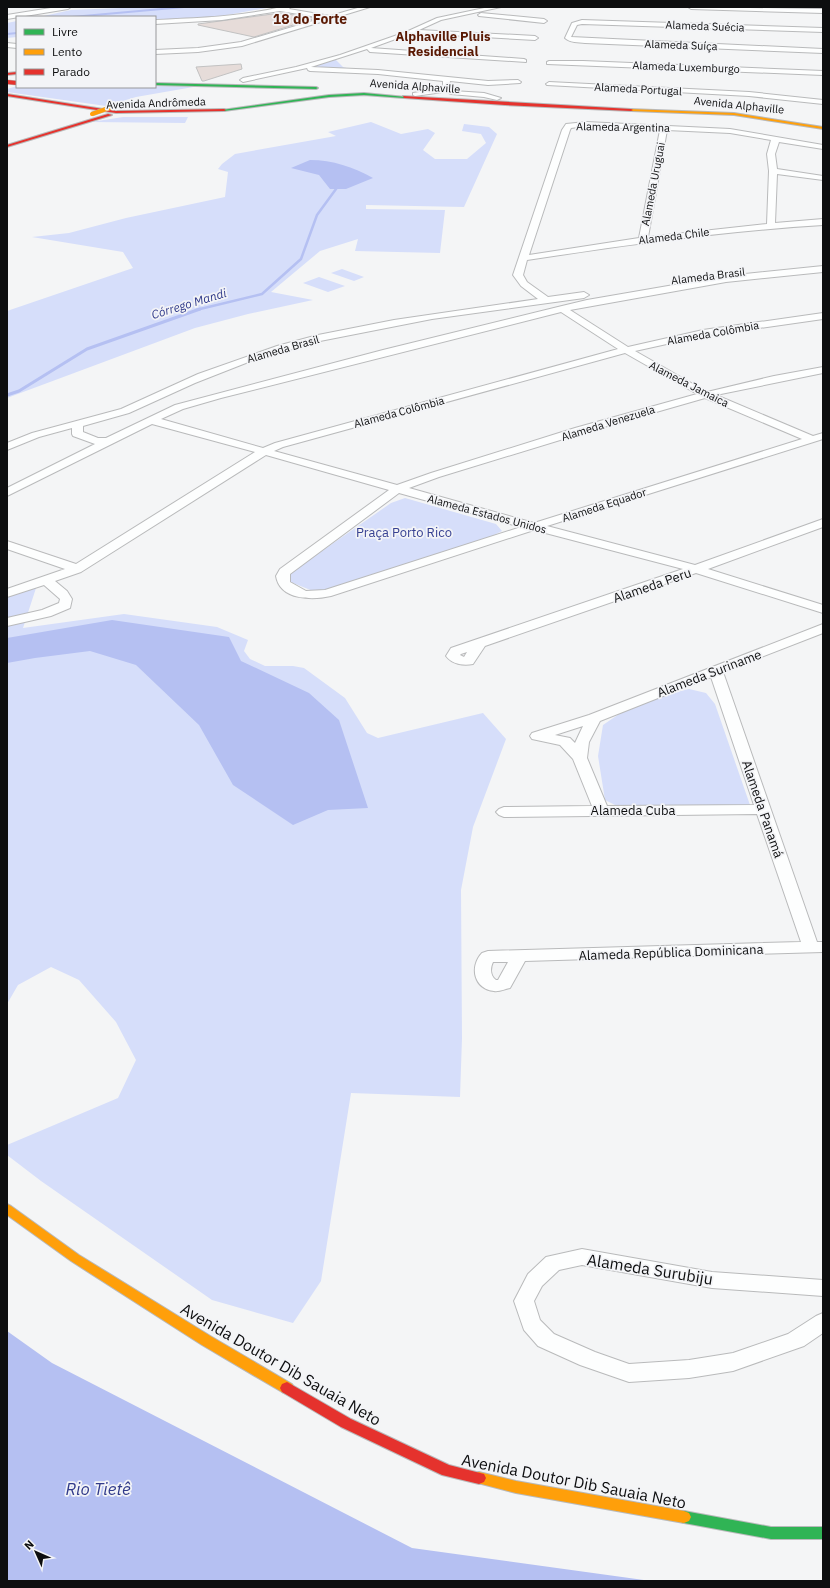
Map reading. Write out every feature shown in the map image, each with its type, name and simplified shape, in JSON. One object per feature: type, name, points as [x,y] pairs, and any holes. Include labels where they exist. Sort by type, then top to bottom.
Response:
[{"type":"main road","name":"Avenida Alphaville","points":[[156,84],[244,83],[415,94],[494,101],[750,112],[823,123]]},
{"type":"main road","name":"Avenida Andrômeda","points":[[162,94],[244,83]]},
{"type":"main road","points":[[304,87],[322,92],[320,96],[312,98]]},
{"type":"main road","name":"Avenida Alphaville","points":[[7,95],[116,112],[208,111],[256,108],[312,98],[344,94],[364,94],[734,114],[823,128]]},
{"type":"main road","name":"Avenida Andrômeda","points":[[7,141],[110,115],[226,113],[259,109],[285,102]]},
{"type":"main road","name":"Avenida Andrômeda","points":[[7,146],[125,103]]},
{"type":"main road","points":[[135,103],[135,106],[149,108],[256,108]]},
{"type":"main road","name":"Avenida Doutor Dib Sauaia Neto","points":[[7,1209],[75,1258],[207,1341],[346,1423],[447,1471],[516,1487],[771,1533],[823,1533]]},
{"type":"street","points":[[7,17],[68,7]]},
{"type":"street","points":[[156,22],[230,17],[288,7]]},
{"type":"street","points":[[156,52],[198,50],[242,44],[367,7]]},
{"type":"street","points":[[478,13],[498,7]]},
{"type":"street","points":[[691,7],[768,26],[823,11]]},
{"type":"street","points":[[280,9],[331,18]]},
{"type":"street","points":[[244,83],[342,56],[408,33],[439,19],[463,14],[478,13],[544,21]]},
{"type":"street","name":"Alameda Suíça","points":[[587,22],[574,24],[569,39],[584,41],[768,26],[823,51]]},
{"type":"street","name":"Alameda Suécia","points":[[587,22],[768,26],[823,30]]},
{"type":"street","points":[[419,28],[434,32]]},
{"type":"street","points":[[408,33],[434,32],[535,38]]},
{"type":"street","points":[[7,46],[16,46]]},
{"type":"street","points":[[370,46],[386,50]]},
{"type":"street","points":[[357,50],[386,50],[524,61]]},
{"type":"street","points":[[342,56],[340,59],[342,62],[363,72]]},
{"type":"street","name":"Alameda Luxemburgo","points":[[549,63],[583,63],[823,73]]},
{"type":"street","points":[[297,69],[432,77],[447,82],[468,95],[484,95],[494,101]]},
{"type":"street","points":[[415,94],[441,91],[444,89],[447,82]]},
{"type":"street","points":[[457,88],[518,82]]},
{"type":"street","name":"Alameda Portugal","points":[[549,84],[749,94],[823,102]]},
{"type":"street","name":"Alameda Argentina","points":[[546,300],[524,284],[518,275],[525,258],[566,130],[569,126],[586,124],[730,131],[823,147]]},
{"type":"street","name":"Alameda Uruguai","points":[[643,240],[664,128]]},
{"type":"street","points":[[771,225],[773,171],[771,154],[776,138]]},
{"type":"street","points":[[773,171],[823,178]]},
{"type":"street","name":"Alameda Chile","points":[[525,258],[643,240],[771,225],[823,222]]},
{"type":"street","name":"Alameda Brasil","points":[[7,447],[49,430],[78,422],[106,417],[126,410],[190,381],[233,364],[281,348],[330,336],[407,320],[594,293],[678,279],[823,263]]},
{"type":"street","name":"Alameda Brasil","points":[[7,493],[179,407],[217,396],[516,320],[605,299],[726,279],[823,269]]},
{"type":"street","points":[[594,293],[605,299]]},
{"type":"street","points":[[497,306],[498,312],[516,320]]},
{"type":"street","name":"Alameda Jamaica","points":[[562,309],[626,350],[704,394],[823,444]]},
{"type":"street","name":"Alameda Colômbia","points":[[7,593],[77,568],[265,451],[279,445],[626,350],[703,333],[782,320],[823,316]]},
{"type":"street","name":"Alameda Venezuela","points":[[397,489],[442,473],[704,394],[823,370]]},
{"type":"street","name":"Alameda Estados Unidos","points":[[151,420],[535,527],[696,569],[823,609]]},
{"type":"street","points":[[78,422],[77,434],[96,441],[109,442]]},
{"type":"street","name":"Alameda Equador","points":[[397,489],[284,572],[281,576],[284,584],[307,595],[328,593],[823,436]]},
{"type":"street","name":"Alameda Peru","points":[[479,644],[696,569],[823,523]]},
{"type":"street","points":[[7,545],[77,568]]},
{"type":"street","points":[[644,555],[662,569],[670,578]]},
{"type":"street","points":[[7,622],[46,613],[66,605],[66,599],[63,594],[46,580]]},
{"type":"street","points":[[823,614],[823,620]]},
{"type":"street","name":"Alameda Suriname","points":[[580,758],[565,741],[537,736],[594,718],[823,628]]},
{"type":"street","name":"Alameda Panamá","points":[[716,670],[762,809],[817,948]]},
{"type":"street","points":[[594,718],[582,742],[580,758],[601,810]]},
{"type":"street","name":"Alameda Cuba","points":[[504,812],[762,809]]},
{"type":"street","name":"Alameda República Dominicana","points":[[519,957],[817,948]]},
{"type":"street","name":"Alameda Surubiju","points":[[823,1288],[712,1280],[582,1257],[553,1263],[535,1280],[524,1301],[531,1324],[546,1340],[588,1360],[629,1372],[689,1369],[733,1362],[796,1340],[823,1322]]},
{"type":"green space","points":[[144,7],[272,7],[216,17],[156,20],[156,16],[44,16],[71,10]]},
{"type":"green space","points":[[16,21],[16,37],[7,38],[7,23]]},
{"type":"green space","points":[[335,59],[343,67],[353,70],[310,67]]},
{"type":"green space","points":[[16,86],[16,88],[156,88],[156,86],[199,86],[136,97],[106,106],[7,92],[7,89]]},
{"type":"green space","points":[[123,117],[188,117],[185,123],[91,122]]},
{"type":"green space","points":[[371,122],[401,134],[428,129],[435,133],[423,150],[435,159],[467,159],[486,143],[481,134],[462,131],[464,124],[489,127],[497,134],[464,207],[366,205],[366,209],[445,210],[440,253],[355,251],[358,239],[320,251],[271,292],[313,300],[248,314],[195,328],[7,398],[7,311],[133,268],[123,252],[32,237],[69,233],[126,218],[225,197],[228,172],[218,169],[235,154],[336,136],[328,132]]},
{"type":"green space","points":[[342,269],[364,277],[354,281],[331,273]]},
{"type":"green space","points":[[319,277],[345,286],[328,292],[303,283]]},
{"type":"green space","name":"Praça Porto Rico","points":[[405,498],[496,524],[502,531],[490,537],[322,591],[313,591],[288,581],[289,574],[391,503]]},
{"type":"green space","points":[[37,585],[23,628],[124,614],[217,627],[248,640],[244,651],[250,659],[265,666],[293,666],[304,668],[345,698],[367,733],[378,738],[483,713],[506,739],[473,827],[461,890],[462,1038],[460,1097],[351,1093],[321,1281],[293,1323],[212,1300],[41,1181],[7,1155],[7,1145],[118,1098],[136,1060],[116,1022],[79,980],[51,967],[18,985],[7,1004],[7,595]]},
{"type":"green space","points":[[689,689],[706,693],[715,704],[750,805],[619,807],[605,800],[598,756],[603,725],[625,710],[669,694]]},
{"type":"water","points":[[310,160],[327,161],[343,165],[373,178],[346,189],[330,189],[319,175],[291,168]]},
{"type":"water","points":[[112,620],[229,637],[241,661],[309,693],[339,720],[368,808],[328,810],[293,825],[233,785],[199,725],[136,665],[90,651],[7,663],[7,638]]},
{"type":"water","name":"Rio Tietê","points":[[7,1331],[52,1363],[412,1548],[651,1581],[7,1581]]},
{"type":"building","points":[[280,13],[316,18],[254,37],[198,25],[198,24]]},
{"type":"building","points":[[241,64],[242,69],[204,81],[202,81],[196,67]]},
{"type":"waterway","points":[[83,16],[184,7]]},
{"type":"waterway","points":[[7,34],[16,33]]},
{"type":"waterway","name":"Córrego Mandi","points":[[200,309],[262,294],[301,259],[317,215],[336,189]]},
{"type":"waterway","name":"Córrego Mandi","points":[[7,395],[19,391],[87,349],[200,309]]},
{"type":"traffic: fast","points":[[156,84],[316,88]]},
{"type":"traffic: fast","points":[[224,110],[329,96],[364,94],[404,97]]},
{"type":"traffic: fast","points":[[684,1517],[771,1533],[823,1533]]},
{"type":"traffic: slow","points":[[92,114],[112,107]]},
{"type":"traffic: slow","points":[[631,110],[734,114],[823,128]]},
{"type":"traffic: slow","points":[[7,1209],[75,1258],[207,1341],[287,1388]]},
{"type":"traffic: slow","points":[[479,1478],[516,1487],[684,1517]]},
{"type":"traffic: jam","points":[[7,74],[16,73]]},
{"type":"traffic: jam","points":[[7,82],[16,83]]},
{"type":"traffic: jam","points":[[7,95],[116,112],[224,110]]},
{"type":"traffic: jam","points":[[404,97],[505,104],[631,110]]},
{"type":"traffic: jam","points":[[7,146],[110,115]]},
{"type":"traffic: jam","points":[[287,1388],[346,1423],[447,1471],[479,1478]]},
{"type":"district","name":"18 do Forte","points":[[310,19]]},
{"type":"district","name":"Alphaville Pluis Residencial","points":[[443,44]]}]
